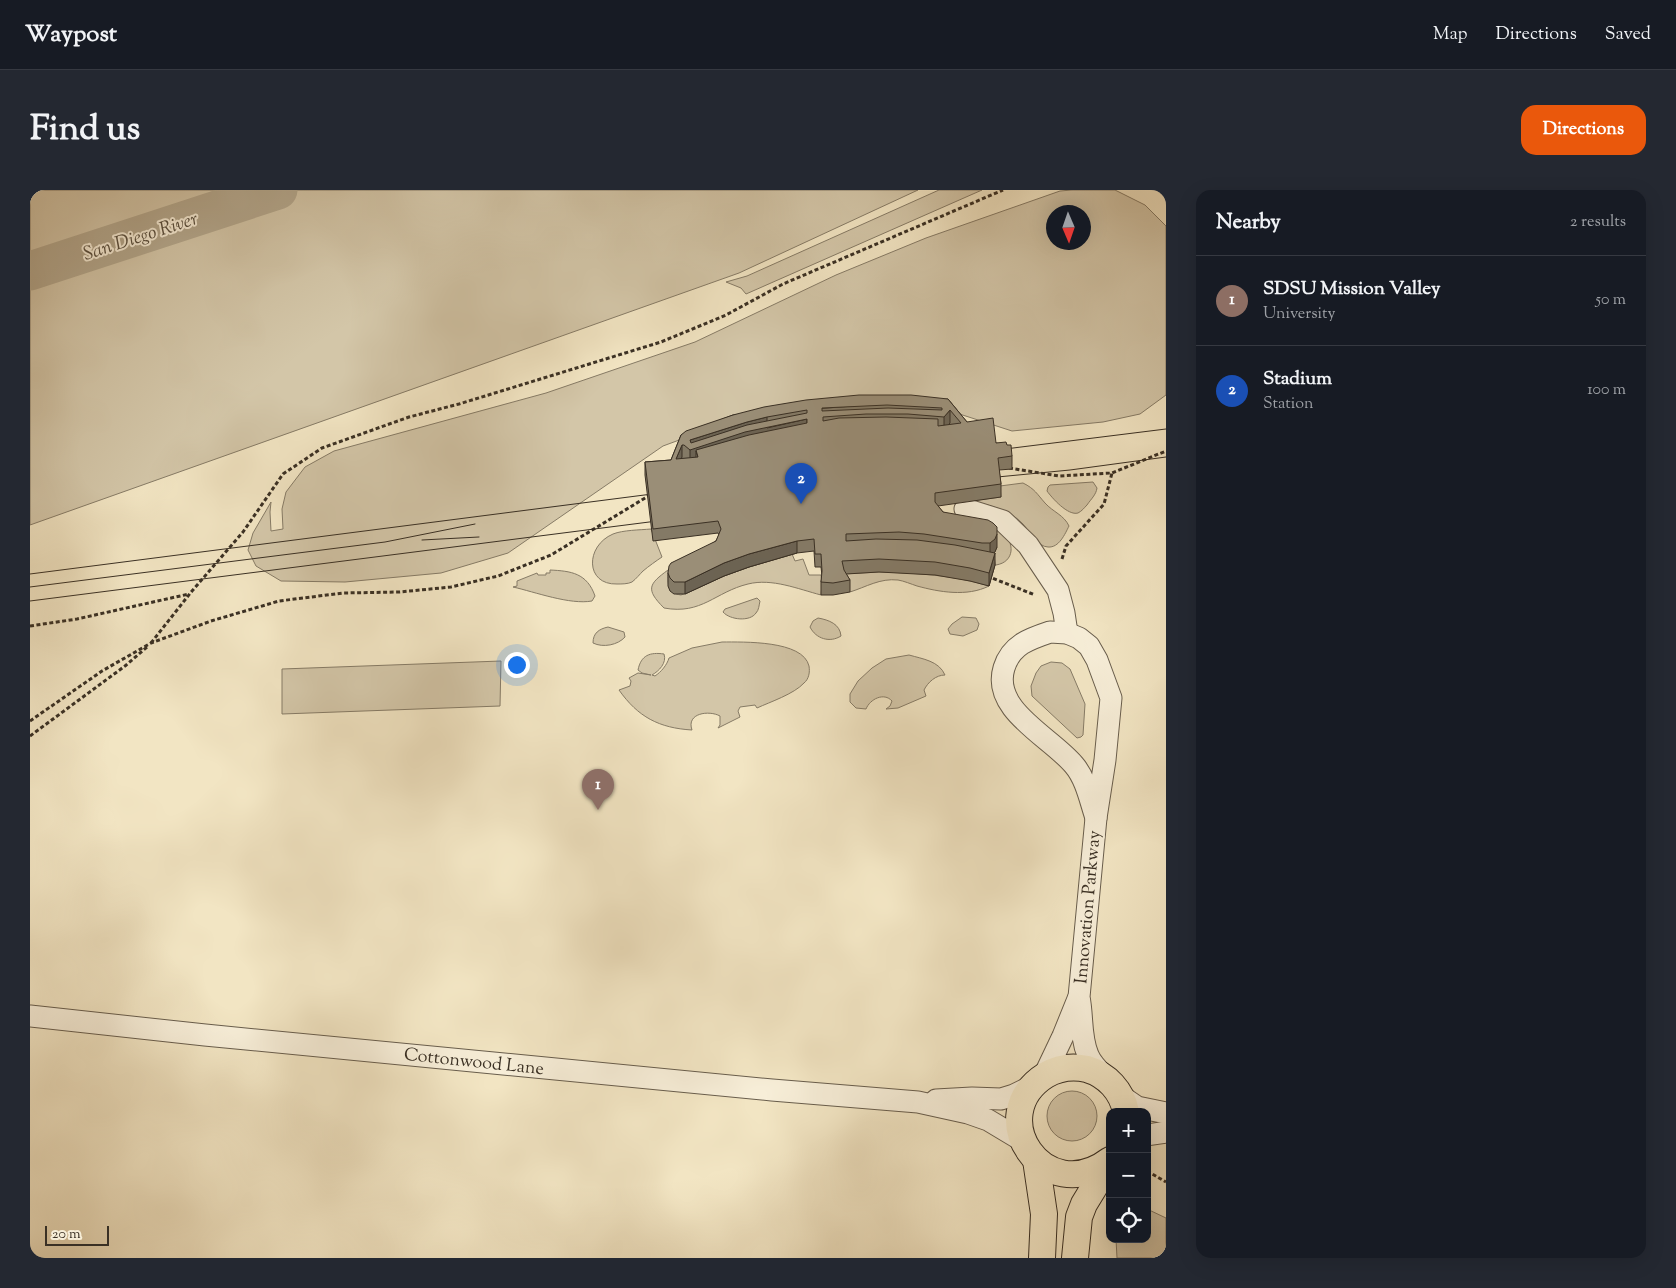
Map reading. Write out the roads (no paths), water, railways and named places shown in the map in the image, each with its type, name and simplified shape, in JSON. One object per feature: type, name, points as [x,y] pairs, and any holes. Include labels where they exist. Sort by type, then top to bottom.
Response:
[{"type":"main road","points":[[1039,1081],[1062,1068],[1076,1068],[1095,1072],[1117,1095]]},
{"type":"main road","name":"Innovation Parkway","points":[[1039,1081],[1026,1094],[1020,1111],[1020,1129],[1029,1151],[1044,1214],[1042,1258]]},
{"type":"main road","points":[[1029,1151],[1046,1168],[1068,1175],[1080,1175],[1091,1172],[1106,1164]]},
{"type":"main road","points":[[1075,1258],[1079,1217],[1106,1164]]},
{"type":"street","points":[[965,509],[1002,521],[1028,545],[1058,590],[1067,633]]},
{"type":"street","name":"Innovation Parkway","points":[[1039,1081],[1064,1036],[1079,997],[1096,818],[1105,760],[1111,698],[1097,660],[1089,646],[1079,638],[1067,633],[1050,632],[1024,642],[1008,658],[1003,670],[1004,696],[1016,713],[1062,753],[1078,770],[1096,818]]},
{"type":"street","name":"Innovation Parkway","points":[[1079,997],[1084,1043],[1088,1057],[1117,1095]]},
{"type":"street","name":"Cottonwood Lane","points":[[30,1016],[215,1036],[762,1089],[918,1102],[988,1120],[1029,1151]]},
{"type":"street","name":"Cottonwood Lane","points":[[918,1102],[957,1098],[1001,1099],[1014,1095],[1039,1081]]},
{"type":"street","points":[[1117,1095],[1137,1107],[1166,1113]]},
{"type":"street","points":[[1151,1134],[1166,1132]]},
{"type":"waterway","name":"San Diego River","points":[[30,271],[278,190]]},
{"type":"tram line","points":[[997,450],[1166,429]]},
{"type":"tram line","points":[[987,478],[1070,470],[1166,457]]},
{"type":"tram line","points":[[30,574],[660,493]]},
{"type":"tram line","points":[[30,601],[665,520]]},
{"type":"tram line","points":[[30,587],[385,542],[475,524]]},
{"type":"tram line","points":[[422,540],[479,537]]},
{"type":"place","name":"Stadium","points":[[801,504]]},
{"type":"place","name":"SDSU Mission Valley","points":[[598,810]]}]
